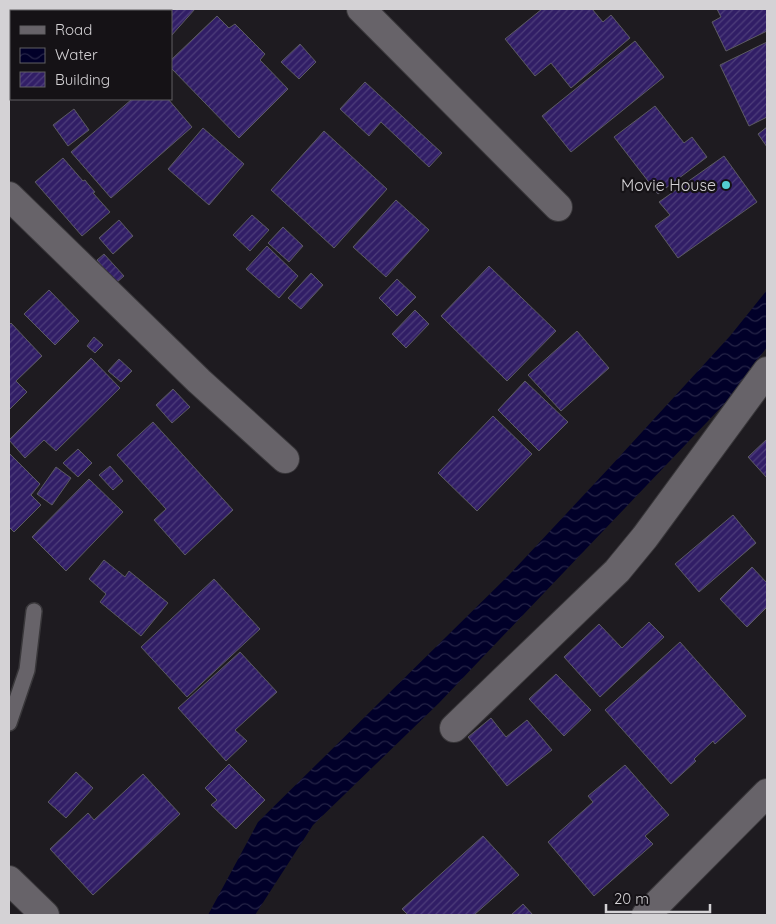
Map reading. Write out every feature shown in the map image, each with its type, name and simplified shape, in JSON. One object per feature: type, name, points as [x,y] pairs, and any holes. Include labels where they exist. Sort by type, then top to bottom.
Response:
[{"type":"street","points":[[361,9],[558,207]]},
{"type":"street","points":[[9,196],[199,381],[285,459]]},
{"type":"street","points":[[454,728],[617,570],[645,537],[767,371]]},
{"type":"street","points":[[646,915],[767,793]]},
{"type":"street","points":[[9,880],[45,915]]},
{"type":"lane","points":[[9,723],[27,670],[34,611]]},
{"type":"water","points":[[767,290],[767,347],[729,399],[439,703],[313,825],[255,915],[208,915],[258,822],[509,575],[730,336]]},
{"type":"building","points":[[77,9],[78,10],[13,10]]},
{"type":"building","points":[[195,9],[172,35],[172,10],[120,10]]},
{"type":"building","points":[[542,9],[592,9],[603,22],[611,15],[630,38],[571,88],[551,63],[535,76],[505,39]]},
{"type":"building","points":[[717,9],[767,9],[767,31],[726,51],[712,22],[721,17]]},
{"type":"building","points":[[10,13],[10,78],[9,77]]},
{"type":"building","points":[[217,16],[229,28],[235,24],[265,54],[260,60],[288,89],[239,138],[172,69],[172,59]]},
{"type":"building","points":[[635,41],[664,77],[571,152],[542,116]]},
{"type":"building","points":[[767,42],[767,117],[749,126],[720,65]]},
{"type":"building","points":[[300,44],[316,62],[299,79],[281,62]]},
{"type":"building","points":[[365,82],[442,153],[429,167],[381,122],[369,136],[340,109]]},
{"type":"building","points":[[131,100],[169,100],[192,127],[111,198],[71,152]]},
{"type":"building","points":[[655,106],[684,143],[692,137],[707,157],[658,194],[614,137]]},
{"type":"building","points":[[74,109],[89,130],[68,146],[53,125]]},
{"type":"building","points":[[767,127],[767,147],[758,134]]},
{"type":"building","points":[[203,128],[244,164],[209,205],[168,169]]},
{"type":"building","points":[[324,131],[387,189],[334,248],[271,190]]},
{"type":"building","points":[[724,156],[757,202],[678,258],[655,226],[670,215],[659,202]]},
{"type":"building","points":[[63,158],[83,181],[85,180],[95,192],[93,193],[110,212],[82,236],[35,182]]},
{"type":"building","points":[[396,200],[429,230],[386,277],[353,247]]},
{"type":"building","points":[[252,215],[269,230],[250,251],[233,235]]},
{"type":"building","points":[[119,220],[133,236],[113,254],[99,238]]},
{"type":"building","points":[[283,227],[303,246],[289,262],[268,243]]},
{"type":"building","points":[[267,246],[298,276],[279,298],[246,269]]},
{"type":"building","points":[[104,254],[124,276],[116,283],[97,260]]},
{"type":"building","points":[[489,266],[556,331],[507,381],[441,316]]},
{"type":"building","points":[[311,273],[323,285],[301,309],[288,298]]},
{"type":"building","points":[[397,279],[416,297],[397,316],[379,298]]},
{"type":"building","points":[[49,290],[79,321],[55,345],[24,314]]},
{"type":"building","points":[[415,310],[429,324],[406,348],[392,334]]},
{"type":"building","points":[[11,323],[42,356],[16,381],[27,392],[9,410],[9,325]]},
{"type":"building","points":[[577,331],[609,368],[561,411],[528,375]]},
{"type":"building","points":[[94,337],[103,345],[95,353],[87,346]]},
{"type":"building","points":[[91,358],[120,388],[56,451],[44,440],[25,458],[9,440]]},
{"type":"building","points":[[119,359],[132,371],[121,382],[108,371]]},
{"type":"building","points":[[525,381],[568,422],[539,451],[498,410]]},
{"type":"building","points":[[173,389],[190,407],[172,423],[156,405]]},
{"type":"building","points":[[493,416],[532,454],[477,511],[438,473]]},
{"type":"building","points":[[153,422],[233,510],[185,555],[154,520],[166,509],[117,455]]},
{"type":"building","points":[[767,439],[767,478],[748,457]]},
{"type":"building","points":[[78,449],[92,463],[78,477],[63,463]]},
{"type":"building","points":[[9,453],[40,484],[31,495],[41,505],[14,532],[9,527]]},
{"type":"building","points":[[110,466],[123,481],[113,490],[99,475]]},
{"type":"building","points":[[56,467],[71,478],[52,505],[37,494]]},
{"type":"building","points":[[89,479],[123,512],[66,571],[32,537]]},
{"type":"building","points":[[733,515],[756,543],[699,592],[675,564]]},
{"type":"building","points":[[104,560],[125,577],[129,571],[168,603],[141,636],[100,602],[106,594],[89,579]]},
{"type":"building","points":[[752,567],[767,583],[767,607],[747,627],[720,599]]},
{"type":"building","points":[[214,579],[260,629],[187,697],[141,647]]},
{"type":"building","points":[[649,622],[664,637],[600,697],[564,657],[599,624],[622,648]]},
{"type":"building","points":[[680,642],[746,716],[715,744],[713,741],[694,759],[696,761],[671,784],[605,710]]},
{"type":"building","points":[[240,652],[277,692],[235,730],[247,741],[226,761],[178,708]]},
{"type":"building","points":[[556,674],[591,710],[564,736],[529,699]]},
{"type":"building","points":[[491,718],[506,737],[527,720],[552,750],[507,786],[468,737]]},
{"type":"building","points":[[229,764],[265,800],[236,829],[211,805],[217,800],[205,788]]},
{"type":"building","points":[[625,765],[669,815],[645,836],[653,844],[594,896],[548,842],[593,802],[588,796]]},
{"type":"building","points":[[76,772],[93,788],[66,818],[48,802]]},
{"type":"building","points":[[143,774],[180,814],[93,895],[50,849],[88,813],[94,820]]},
{"type":"building","points":[[483,836],[519,875],[474,915],[408,915],[402,909]]},
{"type":"building","points":[[523,904],[533,915],[511,915]]},
{"type":"place","name":"Movie House","points":[[726,185]]}]
